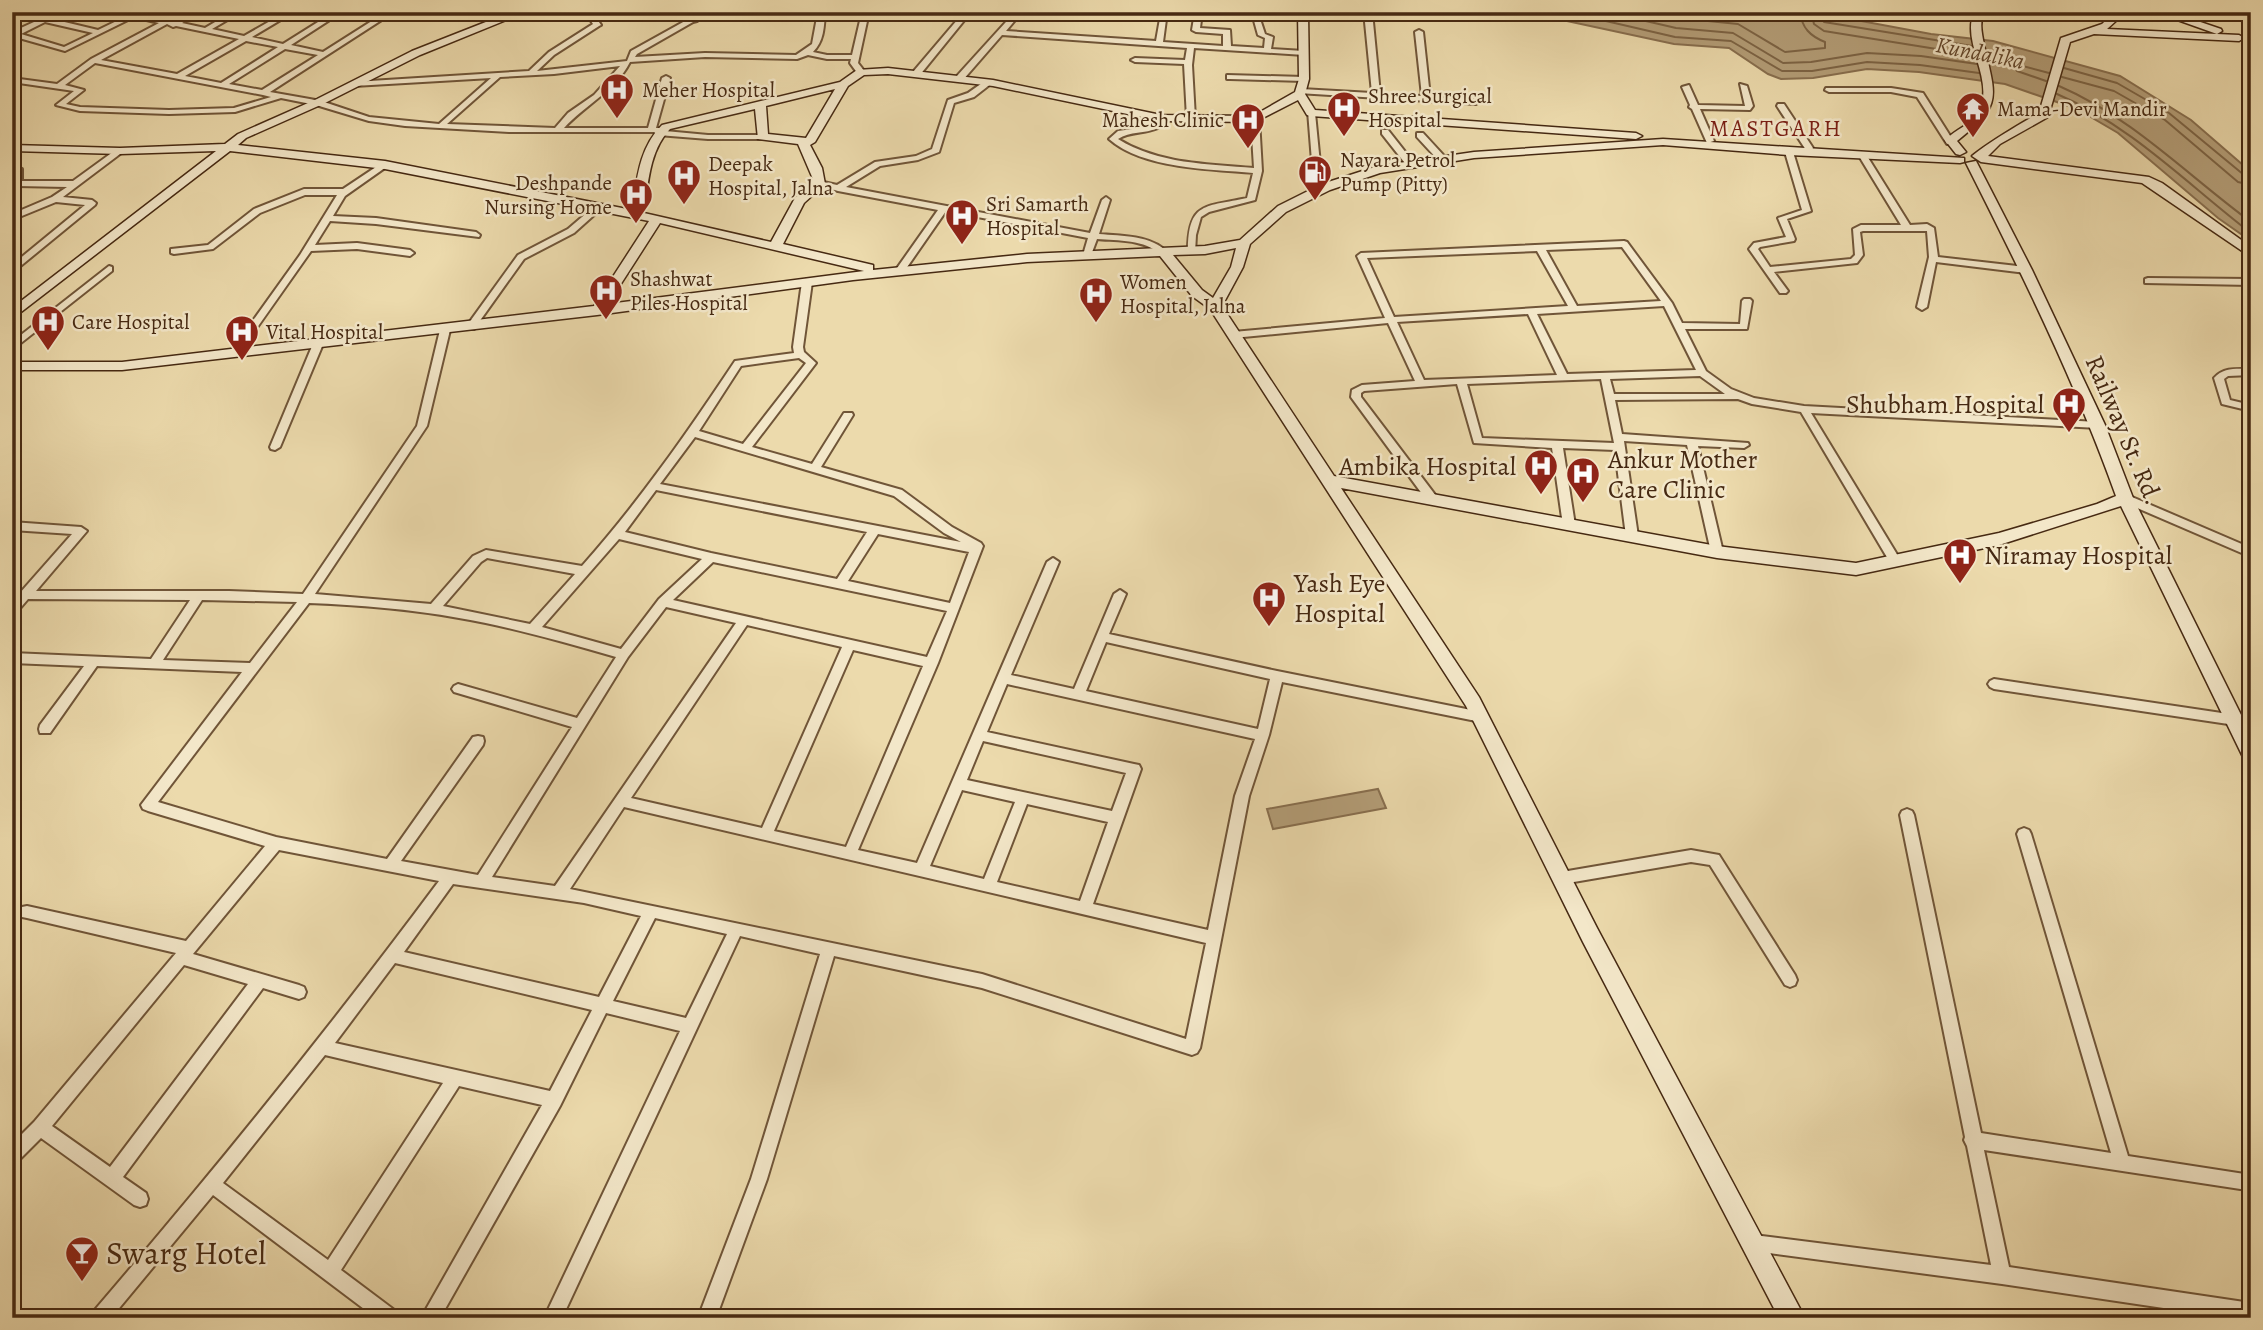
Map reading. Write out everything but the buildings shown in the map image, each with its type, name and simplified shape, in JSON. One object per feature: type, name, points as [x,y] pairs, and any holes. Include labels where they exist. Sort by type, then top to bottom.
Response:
[{"type":"street","points":[[61,12],[14,34],[65,49],[132,16]]},
{"type":"street","points":[[118,12],[321,54]]},
{"type":"street","points":[[173,25],[198,12]]},
{"type":"street","points":[[204,31],[238,12]]},
{"type":"street","points":[[178,77],[291,12]]},
{"type":"street","points":[[222,85],[339,12]]},
{"type":"street","points":[[263,93],[391,12]]},
{"type":"street","points":[[12,315],[242,136],[317,103],[415,53],[518,12]]},
{"type":"street","points":[[531,74],[539,61],[550,57],[597,25],[588,12]]},
{"type":"street","points":[[644,12],[695,20]]},
{"type":"street","points":[[557,130],[571,115],[597,97],[634,53],[705,12]]},
{"type":"street","points":[[712,12],[782,12]]},
{"type":"street","points":[[354,84],[531,74],[705,55],[797,57],[809,53],[819,43],[822,12]]},
{"type":"street","points":[[861,72],[854,63],[866,12]]},
{"type":"street","points":[[916,74],[968,12]]},
{"type":"street","points":[[959,79],[1019,12]]},
{"type":"street","points":[[1199,12],[1196,30],[1227,32],[1227,48]]},
{"type":"street","points":[[1245,12],[1255,16],[1262,35],[1269,37],[1267,50]]},
{"type":"street","points":[[1964,154],[1984,112],[1987,83],[1979,36],[1974,24],[1979,12]]},
{"type":"street","points":[[2095,32],[2111,25],[2121,12]]},
{"type":"street","points":[[2160,12],[2239,38]]},
{"type":"street","points":[[2192,12],[2206,27]]},
{"type":"street","points":[[2203,12],[2251,20]]},
{"type":"street","points":[[1159,45],[1164,13]]},
{"type":"street","points":[[1300,14],[1304,53],[1302,88],[1311,113],[1317,174],[1326,187]]},
{"type":"street","points":[[46,20],[99,32]]},
{"type":"street","points":[[1369,22],[1376,96]]},
{"type":"street","points":[[58,86],[94,61],[164,23]]},
{"type":"street","points":[[1419,32],[1426,99]]},
{"type":"street","points":[[1214,306],[1237,267],[1244,243],[1282,209],[1326,187],[1378,170],[1443,160],[1663,142],[1863,156],[1987,153],[1996,142],[2045,115],[2065,40],[2072,35],[2095,32],[2251,40]]},
{"type":"street","points":[[1001,33],[1304,53]]},
{"type":"street","points":[[1191,46],[1188,62],[1191,118]]},
{"type":"street","points":[[809,53],[827,57],[855,57]]},
{"type":"street","points":[[1135,60],[1188,62]]},
{"type":"street","points":[[94,61],[317,103],[339,113],[391,122],[441,127],[657,131],[708,137],[762,137],[803,142],[809,142],[844,84]]},
{"type":"street","points":[[657,131],[673,124],[844,84],[861,72],[878,70],[988,83],[1157,117],[1255,119],[1276,110],[1302,88]]},
{"type":"street","points":[[441,127],[458,108],[485,90],[497,76]]},
{"type":"street","points":[[1230,77],[1376,96],[1474,102]]},
{"type":"street","points":[[638,215],[666,78]]},
{"type":"street","points":[[12,80],[79,90],[60,105],[80,109],[169,112],[235,110],[281,96]]},
{"type":"street","points":[[838,188],[878,164],[918,158],[931,153],[938,146],[953,100],[971,95],[988,83]]},
{"type":"street","points":[[1693,107],[1747,108],[1749,106],[1743,86]]},
{"type":"street","points":[[1686,87],[1710,141]]},
{"type":"street","points":[[1829,90],[1891,90],[1920,95],[1964,154]]},
{"type":"street","points":[[760,103],[762,137]]},
{"type":"street","points":[[1781,106],[1809,148]]},
{"type":"street","points":[[1276,110],[1569,130],[1637,136],[1663,142]]},
{"type":"street","points":[[1157,117],[1151,130],[1120,133],[1112,139],[1132,151],[1187,164],[1258,171]]},
{"type":"street","points":[[1192,251],[1192,235],[1197,216],[1206,210],[1251,200],[1258,171],[1255,119]]},
{"type":"street","points":[[1385,132],[1412,165]]},
{"type":"street","points":[[1420,135],[1443,160]]},
{"type":"street","points":[[1690,143],[1710,141],[1875,152],[1941,152],[2145,180],[2158,186],[2251,253]]},
{"type":"street","points":[[775,247],[799,201],[819,184],[819,175],[811,164],[803,142]]},
{"type":"street","points":[[12,148],[120,151],[227,148],[385,165],[657,219],[849,265],[897,272]]},
{"type":"street","points":[[12,217],[55,199],[120,151]]},
{"type":"street","points":[[1783,291],[1754,252],[1754,247],[1791,239],[1782,218],[1807,211],[1789,152]]},
{"type":"street","name":"Railway St. Rd.","points":[[1964,154],[2026,270],[2098,425],[2125,498],[2251,754]]},
{"type":"street","points":[[1863,156],[1906,226]]},
{"type":"street","points":[[234,354],[344,192],[385,165]]},
{"type":"street","points":[[12,167],[18,169],[20,184],[75,184]]},
{"type":"street","points":[[819,184],[1092,236],[1152,244],[1164,253],[1197,292],[1214,306],[1481,717],[1562,878],[1793,1318]]},
{"type":"street","points":[[174,251],[210,247],[257,211],[301,193],[314,190],[344,192]]},
{"type":"street","points":[[12,270],[92,203],[55,199]]},
{"type":"street","points":[[1087,255],[1106,200]]},
{"type":"street","points":[[471,327],[520,257],[571,231],[598,207]]},
{"type":"street","points":[[897,272],[943,209]]},
{"type":"street","points":[[327,218],[376,221],[476,235]]},
{"type":"street","points":[[597,311],[657,219]]},
{"type":"street","points":[[1768,270],[1849,263],[1859,255],[1858,229],[1906,226],[1929,228],[1934,258],[1931,260],[1922,307]]},
{"type":"street","points":[[12,366],[122,366],[471,327],[897,272],[1027,258],[1192,251],[1244,243]]},
{"type":"street","points":[[1420,382],[1361,256],[1624,244],[1667,303],[1702,373],[1727,391],[1752,401],[1804,409],[2098,425]]},
{"type":"street","points":[[308,248],[357,246],[410,253]]},
{"type":"street","points":[[1540,247],[1574,309]]},
{"type":"street","points":[[1934,258],[2026,270]]},
{"type":"street","points":[[12,347],[109,269]]},
{"type":"street","points":[[2148,281],[2251,282]]},
{"type":"street","points":[[799,352],[807,282]]},
{"type":"street","points":[[1678,326],[1744,327],[1746,301]]},
{"type":"street","points":[[1233,335],[1389,320],[1667,303]]},
{"type":"street","points":[[1531,311],[1564,379]]},
{"type":"street","points":[[445,330],[424,421],[307,597],[148,804],[276,843],[450,877],[559,893],[982,981],[1192,1048],[1242,796],[1263,734],[1277,676]]},
{"type":"street","points":[[275,447],[318,344]]},
{"type":"street","points":[[533,629],[617,534],[693,433],[738,363],[799,352],[810,360],[810,365],[745,449]]},
{"type":"street","points":[[2251,372],[2225,373],[2219,378],[2226,402],[2251,408]]},
{"type":"street","points":[[1432,499],[1355,394],[1362,388],[1420,382],[1702,373]]},
{"type":"street","points":[[1605,377],[1619,442],[1632,536]]},
{"type":"street","points":[[1461,381],[1478,441],[1557,445],[1619,442],[1744,445]]},
{"type":"street","points":[[1609,397],[1742,397]]},
{"type":"street","points":[[1804,409],[1895,561]]},
{"type":"street","points":[[815,467],[848,415]]},
{"type":"street","points":[[693,433],[898,493],[948,530],[977,546],[932,663],[850,853]]},
{"type":"street","points":[[1692,442],[1717,552]]},
{"type":"street","points":[[1557,445],[1569,525]]},
{"type":"street","points":[[1328,480],[1717,552],[1856,569],[1999,539],[2103,508],[2125,498],[2251,553]]},
{"type":"street","points":[[652,486],[976,550]]},
{"type":"street","points":[[12,526],[81,531],[12,610]]},
{"type":"street","points":[[840,584],[875,529]]},
{"type":"street","points":[[617,534],[954,608]]},
{"type":"street","points":[[434,609],[477,559],[486,554],[584,571]]},
{"type":"street","points":[[482,881],[624,654],[663,602],[711,556]]},
{"type":"street","points":[[922,869],[1052,562]]},
{"type":"street","points":[[1079,695],[1120,594]]},
{"type":"street","points":[[25,595],[307,597],[434,609],[533,629],[624,654]]},
{"type":"street","points":[[154,664],[198,596]]},
{"type":"street","points":[[663,602],[932,663]]},
{"type":"street","points":[[559,893],[744,620]]},
{"type":"street","points":[[1102,637],[1481,717]]},
{"type":"street","points":[[766,834],[850,644]]},
{"type":"street","points":[[12,658],[253,668]]},
{"type":"street","points":[[45,729],[93,661]]},
{"type":"street","points":[[1003,678],[1263,734]]},
{"type":"street","points":[[1994,684],[2235,720]]},
{"type":"street","points":[[458,689],[580,724]]},
{"type":"street","points":[[979,735],[1133,769],[1085,907]]},
{"type":"street","points":[[390,865],[478,741]]},
{"type":"street","points":[[960,784],[1117,818]]},
{"type":"street","points":[[989,885],[1023,798]]},
{"type":"street","points":[[621,801],[1214,938]]},
{"type":"street","points":[[1907,815],[2002,1275]]},
{"type":"street","points":[[2024,834],[2122,1163]]},
{"type":"street","points":[[12,1155],[40,1128],[276,843]]},
{"type":"street","points":[[1562,878],[1691,856],[1714,859],[1790,980]]},
{"type":"street","points":[[99,1318],[213,1185],[393,956],[450,877]]},
{"type":"street","points":[[27,912],[186,953],[299,992]]},
{"type":"street","points":[[430,1318],[554,1100],[650,913]]},
{"type":"street","points":[[553,1318],[736,929]]},
{"type":"street","points":[[707,1318],[759,1179],[830,949]]},
{"type":"street","points":[[393,956],[690,1026]]},
{"type":"street","points":[[111,1179],[260,980]]},
{"type":"street","points":[[321,1047],[554,1100]]},
{"type":"street","points":[[330,1272],[456,1077]]},
{"type":"street","points":[[40,1128],[140,1199]]},
{"type":"street","points":[[1972,1140],[2247,1182]]},
{"type":"street","points":[[213,1185],[391,1318]]},
{"type":"street","points":[[1754,1243],[2002,1275],[2251,1312]]},
{"type":"water","name":"Kundalika","points":[[1525,12],[1813,12],[1931,34],[1993,41],[2120,76],[2191,120],[2251,172],[2251,241],[2218,218],[2118,133],[2077,109],[2005,84],[1919,72],[1867,69],[1813,78],[1781,79],[1768,74],[1729,48],[1674,44]]},
{"type":"water","points":[[1378,789],[1386,808],[1273,829],[1267,809]]},
{"type":"place","name":"Meher Hospital","points":[[617,120]]},
{"type":"place","name":"Shree Surgical Hospital","points":[[1344,138]]},
{"type":"place","name":"Mama-Devi Mandir","points":[[1973,139]]},
{"type":"place","name":"Mahesh Clinic","points":[[1248,150]]},
{"type":"place","name":"Nayara Petrol Pump (Pitty)","points":[[1315,202]]},
{"type":"place","name":"Deepak Hospital, Jalna","points":[[684,206]]},
{"type":"place","name":"Deshpande Nursing Home","points":[[636,225]]},
{"type":"place","name":"Sri Samarth Hospital","points":[[962,246]]},
{"type":"place","name":"Shashwat Piles Hospital","points":[[606,321]]},
{"type":"place","name":"Women Hospital, Jalna","points":[[1096,324]]},
{"type":"place","name":"Care Hospital","points":[[48,352]]},
{"type":"place","name":"Vital Hospital","points":[[242,362]]},
{"type":"place","name":"Shubham Hospital","points":[[2069,434]]},
{"type":"place","name":"Ambika Hospital","points":[[1541,496]]},
{"type":"place","name":"Ankur Mother Care Clinic","points":[[1583,504]]},
{"type":"place","name":"Niramay Hospital","points":[[1960,585]]},
{"type":"place","name":"Yash Eye Hospital","points":[[1269,628]]},
{"type":"place","name":"Swarg Hotel","points":[[82,1283]]},
{"type":"district","name":"MASTGARH","points":[[1776,128]]}]
